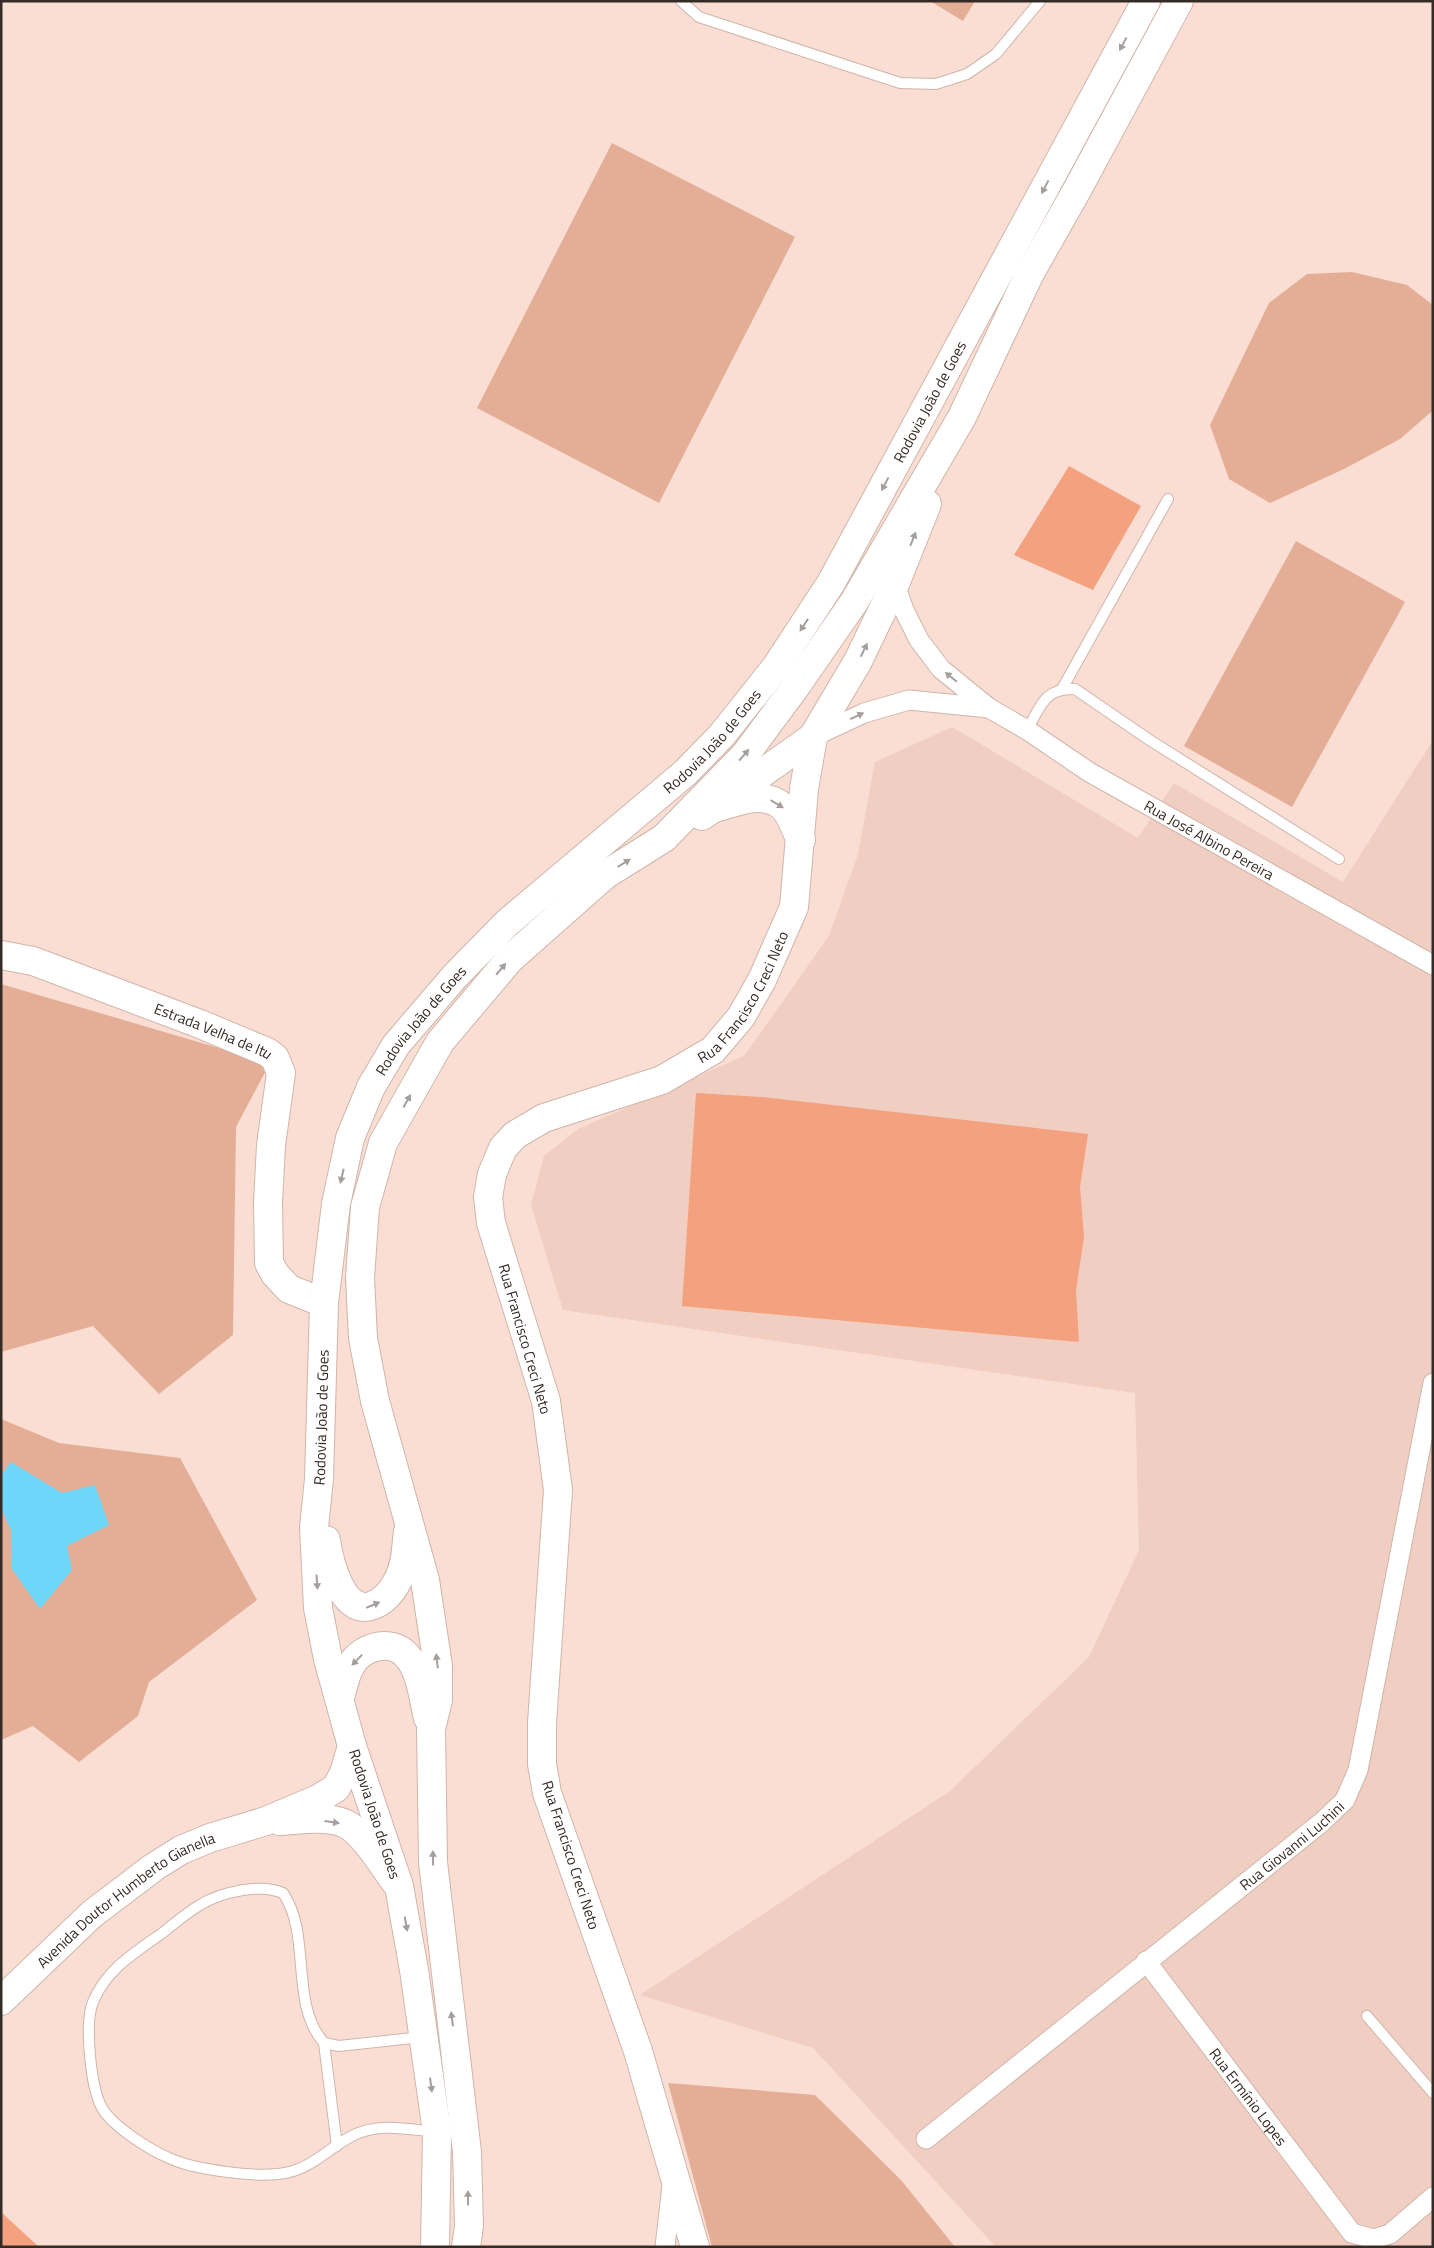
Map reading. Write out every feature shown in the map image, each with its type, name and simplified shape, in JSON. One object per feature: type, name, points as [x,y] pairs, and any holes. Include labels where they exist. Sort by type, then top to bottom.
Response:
[{"type":"main road","name":"Rodovia João de Goes","points":[[435,2247],[437,2132],[414,1970],[399,1886],[352,1746],[328,1659],[318,1608],[314,1527],[319,1479],[324,1304],[336,1204],[350,1138],[371,1087],[396,1045],[455,976],[507,923],[685,773],[722,735],[776,667],[831,583],[1146,1]]},
{"type":"main road","name":"Rodovia João de Goes","points":[[466,2247],[468,2226],[467,2152],[433,1862],[431,1729],[438,1700],[438,1666],[425,1580],[375,1401],[363,1338],[360,1278],[365,1206],[383,1143],[440,1042],[510,959],[605,875],[664,838],[745,755],[794,689],[854,602],[962,417],[1029,275],[1179,1]]},
{"type":"main road","points":[[664,838],[714,808],[813,737],[858,661],[895,584],[962,417]]},
{"type":"main road","name":"Rua Francisco Creci Neto","points":[[674,2174],[638,2052],[547,1793],[542,1764],[542,1723],[558,1490],[546,1401],[491,1223],[488,1197],[492,1174],[503,1148],[514,1135],[544,1118],[662,1080],[713,1050],[740,1017],[762,980],[794,907],[804,790],[813,737]]},
{"type":"main road","points":[[714,808],[750,798],[767,798],[784,808],[801,840]]},
{"type":"main road","name":"Estrada Velha de Itu","points":[[1,955],[33,961],[89,982],[200,1024],[267,1052],[275,1058],[281,1073],[270,1145],[267,1242],[269,1263],[275,1274],[289,1289],[324,1304]]},
{"type":"main road","points":[[319,1479],[327,1548],[336,1579],[354,1606],[364,1608],[378,1604],[389,1594],[399,1579],[405,1556],[409,1522]]},
{"type":"main road","points":[[340,1698],[352,1663],[364,1653],[379,1645],[392,1646],[407,1654],[416,1669],[431,1729]]},
{"type":"main road","name":"Avenida Doutor Humberto Gianella","points":[[1,2000],[92,1914],[154,1867],[181,1850],[210,1838],[266,1821],[318,1799],[336,1788],[344,1773],[352,1746]]},
{"type":"main road","name":"Avenida Doutor Humberto Gianella","points":[[266,1821],[333,1820],[346,1824],[358,1834],[399,1886]]},
{"type":"main road","points":[[674,2174],[696,2247]]},
{"type":"street","name":"Rua José Albino Pereira","points":[[895,584],[904,610],[924,647],[941,668],[989,708],[1027,730],[1089,772],[1433,965]]},
{"type":"street","name":"Rua José Albino Pereira","points":[[813,737],[864,713],[909,700],[989,708]]},
{"type":"street","name":"Rua Giovanni Luchini","points":[[926,2139],[1322,1822],[1345,1800],[1358,1770],[1433,1383]]},
{"type":"street","name":"Rua Ermínio Lopes","points":[[1146,1961],[1352,2233],[1372,2239],[1390,2234],[1433,2197]]},
{"type":"street","points":[[665,2247],[674,2174]]},
{"type":"lane","points":[[681,1],[699,17],[890,80],[900,83],[936,84],[967,74],[996,54],[1040,1]]},
{"type":"lane","points":[[1062,688],[1168,499]]},
{"type":"lane","points":[[1027,730],[1046,696],[1062,688],[1075,689],[1148,739],[1339,859]]},
{"type":"lane","points":[[337,2146],[324,2043],[316,2030],[309,2012],[293,1913],[283,1894],[275,1890],[243,1890],[201,1904],[120,1964],[104,1982],[92,2004],[89,2057],[101,2106],[111,2120],[131,2136],[169,2158],[202,2168],[242,2173],[285,2173],[302,2168],[337,2146],[351,2136],[371,2128],[385,2126],[437,2132]]},
{"type":"lane","points":[[1367,2016],[1433,2093]]},
{"type":"lane","points":[[324,2043],[339,2046],[423,2036]]},
{"type":"shaded area","points":[[930,1],[975,1],[963,21]]},
{"type":"shaded area","points":[[612,143],[795,237],[659,503],[477,408]]},
{"type":"shaded area","points":[[1352,272],[1407,285],[1433,305],[1433,413],[1431,412],[1400,439],[1344,469],[1270,503],[1229,479],[1210,425],[1269,303],[1307,274]]},
{"type":"shaded area","points":[[1296,541],[1405,602],[1292,807],[1184,746]]},
{"type":"shaded area","points":[[952,727],[1138,838],[1174,783],[1343,882],[1433,740],[1433,2247],[996,2247],[813,2048],[640,1995],[950,1791],[1089,1657],[1139,1550],[1135,1393],[563,1310],[531,1205],[544,1156],[578,1129],[744,1056],[829,936],[858,854],[875,762]]},
{"type":"shaded area","points":[[1,984],[270,1063],[236,1127],[233,1335],[159,1394],[93,1326],[1,1352]]},
{"type":"shaded area","points":[[1,1419],[59,1443],[180,1458],[257,1600],[149,1682],[138,1716],[79,1762],[33,1726],[1,1740]]},
{"type":"shaded area","points":[[668,2083],[815,2095],[901,2180],[955,2247],[712,2247]]},
{"type":"water","points":[[11,1462],[62,1493],[95,1485],[109,1525],[67,1546],[72,1570],[40,1609],[12,1569],[11,1530],[1,1508],[1,1475]]},
{"type":"building","points":[[1069,466],[1141,506],[1093,590],[1014,555]]},
{"type":"building","points":[[696,1093],[761,1097],[1088,1134],[1080,1187],[1084,1237],[1076,1290],[1079,1342],[682,1306]]},
{"type":"building","points":[[1,2212],[39,2247],[1,2247]]}]
